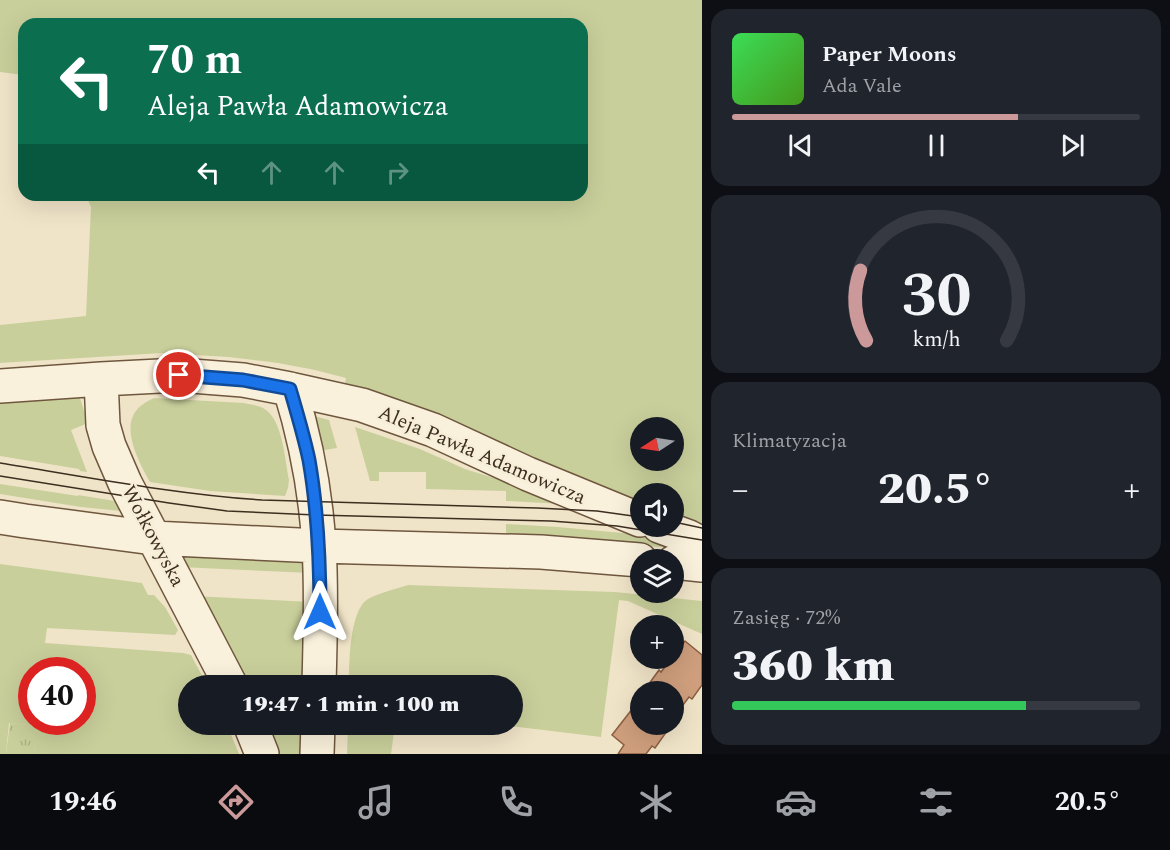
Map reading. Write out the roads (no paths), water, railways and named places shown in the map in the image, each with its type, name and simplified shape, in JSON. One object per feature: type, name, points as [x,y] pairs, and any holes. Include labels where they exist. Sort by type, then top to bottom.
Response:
[{"type":"main road","name":"Aleja Pawła Adamowicza","points":[[0,386],[179,375],[243,380],[290,389],[362,405],[433,429],[528,474],[630,516]]},
{"type":"main road","name":"Wołkowyska","points":[[101,379],[103,426],[109,446],[131,497],[225,675]]},
{"type":"main road","points":[[290,389],[309,459],[319,546],[321,579],[319,675]]},
{"type":"main road","points":[[0,516],[36,523],[153,538],[319,546],[542,552],[630,559]]},
{"type":"main road","points":[[684,535],[702,544]]},
{"type":"main road","points":[[684,563],[702,565]]},
{"type":"main road","points":[[254,735],[262,754]]},
{"type":"main road","points":[[317,754],[318,735]]},
{"type":"tram line","points":[[0,463],[131,485],[262,500],[537,508],[597,511],[630,516]]},
{"type":"tram line","points":[[0,476],[227,511],[551,521],[617,526],[702,540]]},
{"type":"tram line","points":[[684,524],[702,528]]}]
